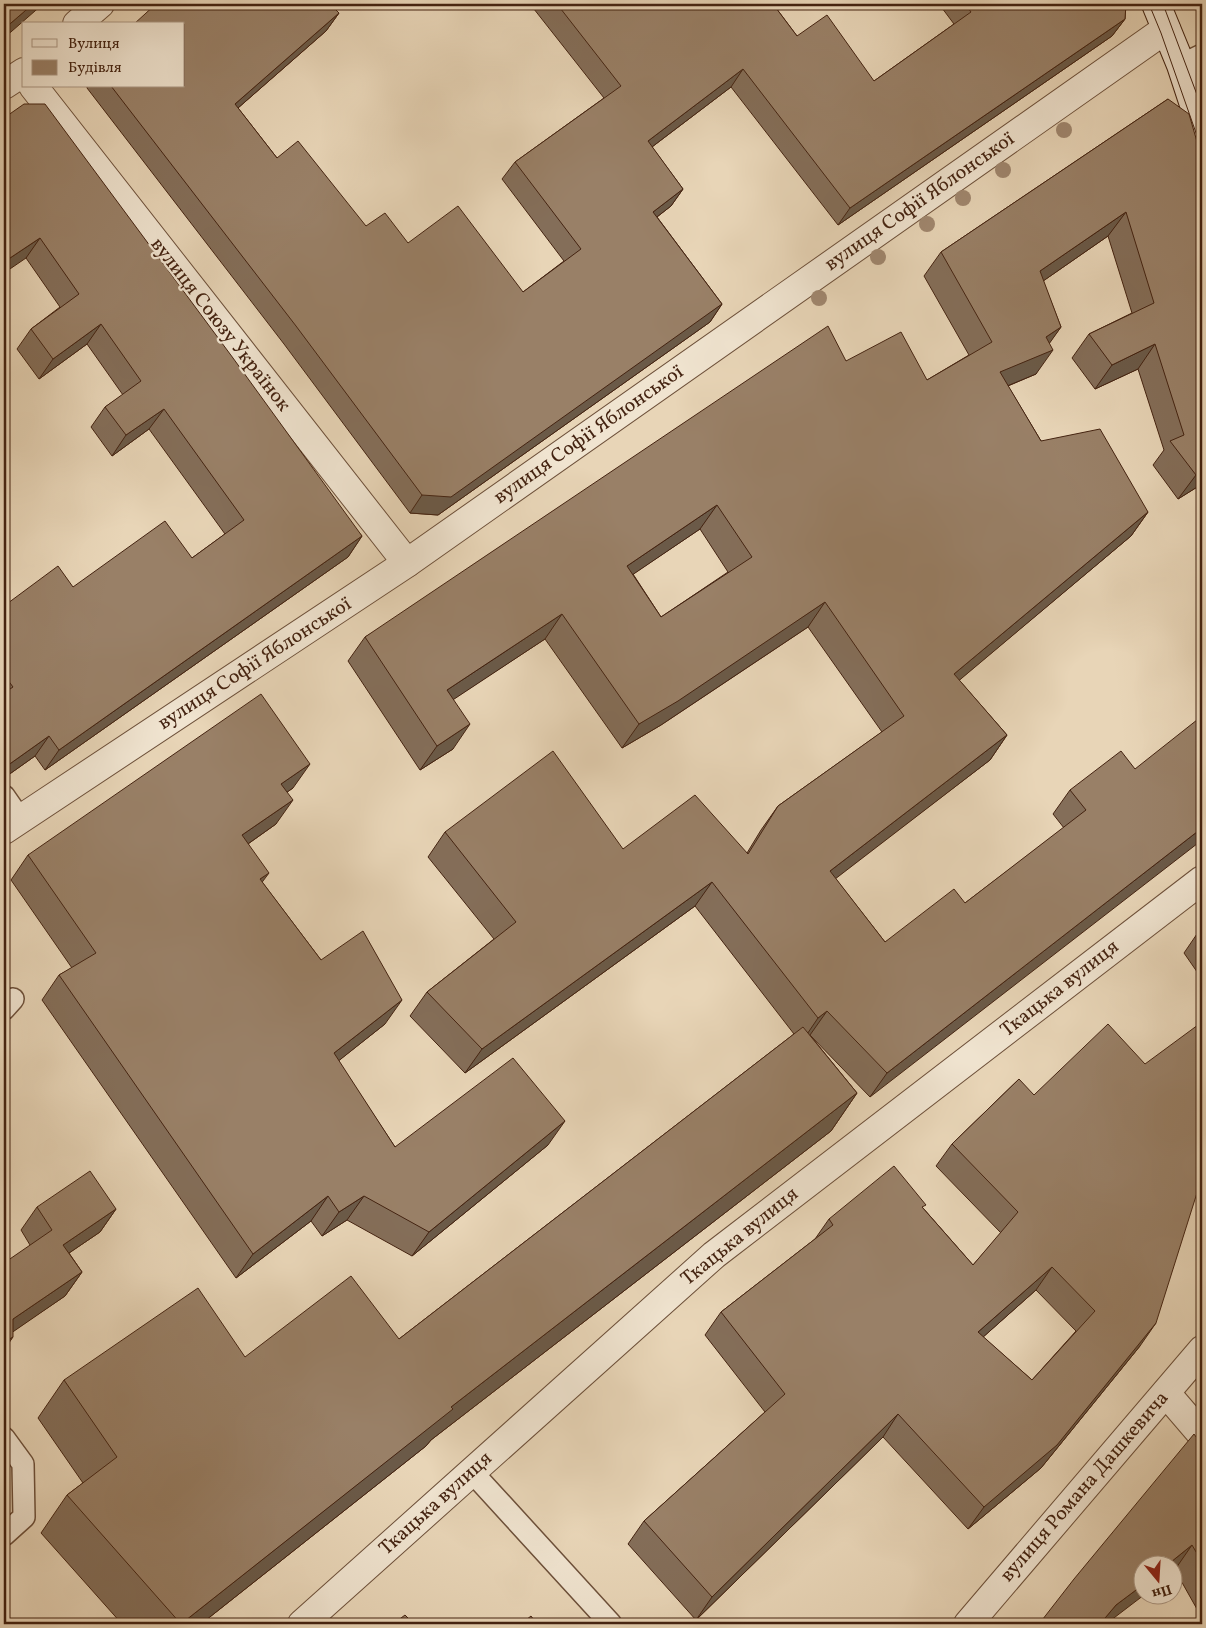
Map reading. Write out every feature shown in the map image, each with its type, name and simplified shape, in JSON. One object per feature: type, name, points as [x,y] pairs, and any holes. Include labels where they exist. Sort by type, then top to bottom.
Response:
[{"type":"street","points":[[80,22],[100,4]]},
{"type":"street","points":[[1156,4],[1166,29],[1192,60],[1202,129]]},
{"type":"street","name":"вулиця Софії Яблонської","points":[[12,824],[407,564],[1166,29]]},
{"type":"street","name":"вулиця Союзу Українок","points":[[30,88],[407,564]]},
{"type":"street","name":"Ткацька вулиця","points":[[302,1624],[714,1255],[1202,880]]},
{"type":"street","name":"вулиця Романа Дашкевича","points":[[968,1624],[1202,1350]]},
{"type":"street","points":[[1166,1393],[1202,1436]]},
{"type":"lane","points":[[4,796],[12,824]]},
{"type":"lane","points":[[4,1438],[23,1464],[24,1517],[4,1535]]},
{"type":"lane","points":[[472,1472],[611,1624]]},
{"type":"building","points":[[4,4],[33,4],[4,29]]},
{"type":"building","points":[[156,4],[330,4],[339,13],[235,104],[277,158],[298,141],[366,226],[385,213],[408,243],[458,206],[523,292],[581,249],[515,162],[621,86],[557,4],[773,4],[797,36],[827,15],[874,81],[971,12],[965,4],[1126,4],[1125,19],[850,208],[743,69],[648,141],[683,189],[653,212],[722,304],[451,497],[422,495],[296,326],[113,88],[185,88],[185,22],[136,22]]},
{"type":"building","points":[[1168,99],[1189,114],[1202,159],[1202,470],[1196,475],[1170,441],[1184,435],[1155,344],[1112,365],[1089,334],[1154,303],[1126,212],[1040,271],[1061,327],[1046,337],[1053,350],[1000,372],[1041,441],[1100,429],[1148,512],[954,674],[1007,735],[830,871],[885,942],[954,889],[965,903],[1086,810],[1070,790],[1121,751],[1135,769],[1202,716],[1202,828],[887,1073],[827,1011],[818,1018],[712,882],[482,1049],[427,992],[516,922],[445,832],[553,751],[623,849],[695,795],[748,854],[778,806],[904,716],[825,602],[678,701],[639,724],[562,614],[447,690],[470,724],[437,746],[365,637],[828,326],[846,361],[901,332],[927,380],[992,342],[941,252]],"holes":[[[717,505],[752,557],[661,617],[627,566]]]},
{"type":"building","points":[[24,104],[45,104],[362,536],[59,750],[49,736],[4,768],[4,693],[13,687],[4,675],[4,606],[58,566],[73,587],[165,521],[192,558],[244,520],[164,409],[126,435],[105,407],[141,381],[101,324],[53,359],[31,329],[79,294],[40,238],[4,262],[4,118]]},
{"type":"building","points":[[261,694],[310,764],[281,784],[293,800],[242,835],[269,873],[260,879],[321,960],[363,931],[402,1000],[334,1053],[395,1147],[513,1058],[565,1121],[429,1232],[364,1196],[339,1212],[328,1196],[253,1254],[59,975],[96,953],[28,855]]},
{"type":"building","points":[[1202,1022],[1202,1177],[1156,1323],[1057,1445],[984,1507],[898,1414],[712,1597],[644,1521],[785,1394],[721,1312],[833,1225],[829,1219],[894,1166],[926,1205],[922,1207],[973,1265],[1018,1212],[952,1144],[1019,1079],[1034,1095],[1108,1024],[1145,1064]],"holes":[[[1052,1267],[1095,1311],[1032,1380],[978,1332]]]},
{"type":"building","points":[[803,1027],[857,1093],[451,1407],[453,1409],[181,1624],[67,1495],[117,1457],[64,1380],[198,1288],[245,1357],[351,1276],[399,1339]]},
{"type":"building","points":[[90,1171],[116,1209],[63,1245],[82,1272],[13,1319],[13,1337],[4,1342],[4,1263],[52,1230],[37,1207]]},
{"type":"building","points":[[1194,1434],[1202,1445],[1202,1562],[1192,1545],[1178,1556],[1134,1556],[1134,1592],[1116,1605],[1100,1624],[1039,1624]]},
{"type":"building","points":[[405,1615],[414,1624],[393,1624]]},
{"type":"building","points":[[531,1616],[537,1624],[521,1624]]},
{"type":"tram line","points":[[1149,4],[1202,150]]},
{"type":"tram line","points":[[1163,4],[1202,108]]}]
